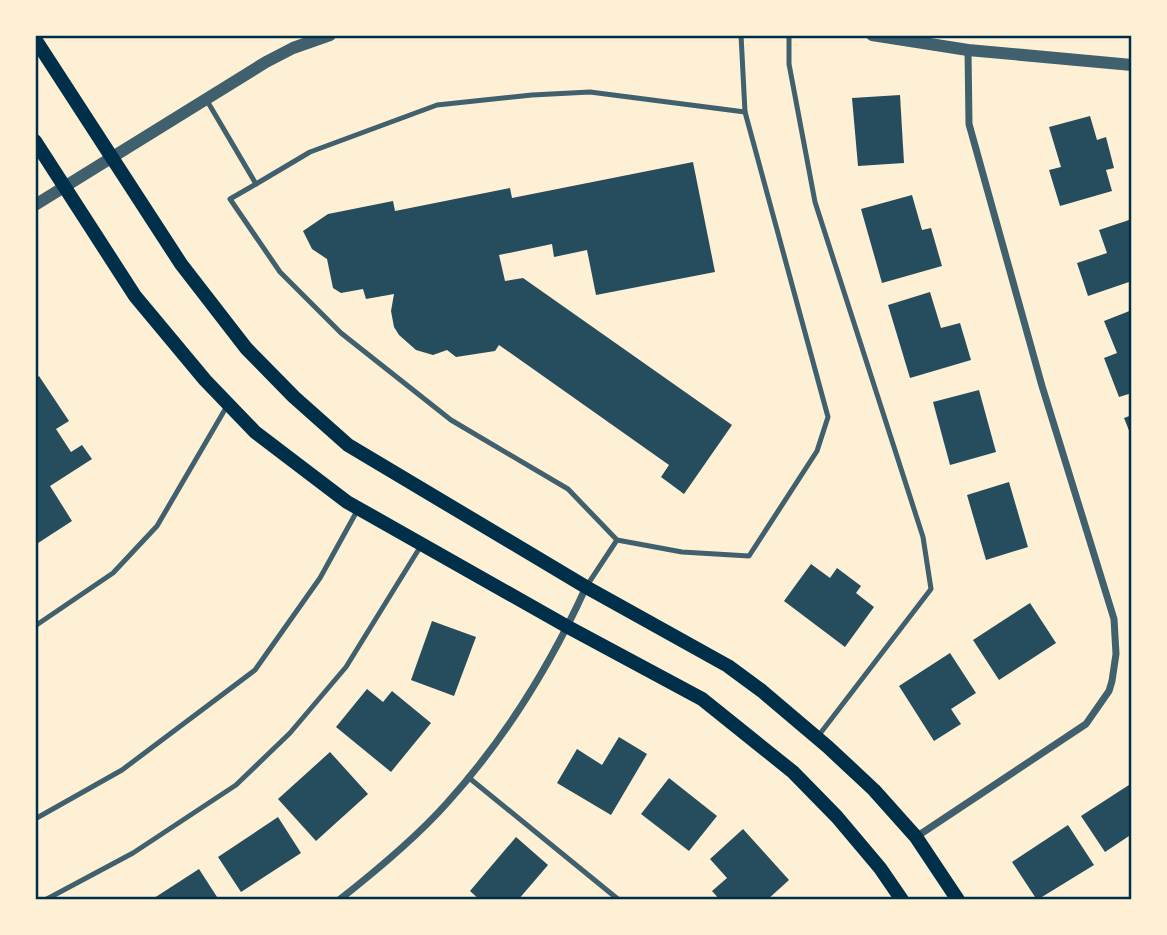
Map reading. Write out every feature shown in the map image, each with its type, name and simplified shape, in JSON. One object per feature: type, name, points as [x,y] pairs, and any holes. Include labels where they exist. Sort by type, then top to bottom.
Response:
[{"type":"main road","points":[[35,39],[181,264],[246,348],[294,397],[348,445],[586,587],[728,666],[762,691],[874,790],[916,837],[958,900]]},
{"type":"main road","points":[[35,141],[135,296],[205,380],[255,432],[358,508],[702,699],[793,772],[837,817],[880,868],[902,900]]},
{"type":"street","points":[[35,205],[275,57],[330,35]]},
{"type":"street","points":[[872,35],[968,50],[1132,65]]},
{"type":"street","points":[[916,837],[1086,724],[1109,691],[1116,654],[1114,619],[1042,386],[969,124],[968,50]]},
{"type":"street","points":[[339,900],[373,873],[437,813],[496,743],[560,643],[586,587]]},
{"type":"lane","points":[[741,35],[744,111],[828,417],[817,451],[749,556],[682,552],[617,540],[568,489],[451,420],[341,333],[280,272],[230,199],[310,152],[437,105],[532,94],[590,92],[744,111]]},
{"type":"lane","points":[[789,35],[789,64],[815,202],[923,537],[931,589],[817,738]]},
{"type":"lane","points":[[206,99],[256,184]]},
{"type":"lane","points":[[35,626],[113,573],[157,526],[229,403]]},
{"type":"lane","points":[[35,819],[122,770],[255,670],[320,578],[358,508]]},
{"type":"lane","points":[[586,587],[617,540]]},
{"type":"lane","points":[[45,900],[133,853],[236,785],[290,733],[346,667],[422,544]]},
{"type":"lane","points":[[468,777],[619,900]]},
{"type":"building","points":[[900,95],[904,163],[858,166],[852,98]]},
{"type":"building","points":[[1090,116],[1097,140],[1106,137],[1114,168],[1106,170],[1112,191],[1060,206],[1049,170],[1061,167],[1049,127]]},
{"type":"building","points":[[693,162],[715,272],[596,295],[587,250],[554,257],[552,244],[499,255],[505,281],[523,278],[732,425],[684,494],[661,477],[669,465],[499,345],[495,351],[456,357],[447,350],[433,355],[416,350],[394,327],[391,311],[394,294],[366,299],[363,289],[341,293],[333,288],[327,259],[312,249],[303,231],[328,214],[393,201],[395,211],[510,188],[512,198]]},
{"type":"building","points":[[912,195],[922,230],[931,228],[942,266],[882,283],[861,209]]},
{"type":"building","points":[[1132,219],[1132,281],[1088,296],[1077,263],[1107,253],[1099,230]]},
{"type":"building","points":[[930,292],[941,328],[960,323],[971,360],[910,378],[888,305]]},
{"type":"building","points":[[1132,310],[1132,393],[1119,397],[1104,358],[1117,353],[1104,321]]},
{"type":"building","points":[[39,376],[69,421],[56,429],[71,452],[82,445],[92,459],[50,486],[72,521],[35,545],[35,379]]},
{"type":"building","points":[[979,390],[996,452],[950,465],[933,402]]},
{"type":"building","points":[[1132,415],[1132,438],[1124,418]]},
{"type":"building","points":[[1009,482],[1028,547],[986,560],[967,495]]},
{"type":"building","points":[[811,564],[830,578],[837,568],[861,586],[856,593],[874,607],[845,647],[784,601]]},
{"type":"building","points":[[1030,603],[1056,643],[999,680],[973,640]]},
{"type":"building","points":[[432,621],[476,637],[454,696],[411,680]]},
{"type":"building","points":[[950,653],[976,693],[951,709],[961,724],[934,741],[899,686]]},
{"type":"building","points":[[367,689],[383,702],[392,691],[431,723],[391,772],[336,727]]},
{"type":"building","points":[[619,737],[647,754],[611,815],[557,783],[577,749],[602,765]]},
{"type":"building","points":[[330,752],[368,794],[316,841],[278,799]]},
{"type":"building","points":[[669,778],[717,816],[689,851],[641,814]]},
{"type":"building","points":[[1132,783],[1132,834],[1105,852],[1081,816]]},
{"type":"building","points":[[278,817],[301,853],[241,892],[218,857]]},
{"type":"building","points":[[1068,825],[1094,865],[1037,900],[1012,862]]},
{"type":"building","points":[[743,829],[789,880],[767,900],[720,900],[712,891],[727,878],[710,859]]},
{"type":"building","points":[[516,837],[548,865],[518,900],[480,900],[470,891]]},
{"type":"building","points":[[199,869],[219,900],[151,900]]}]
